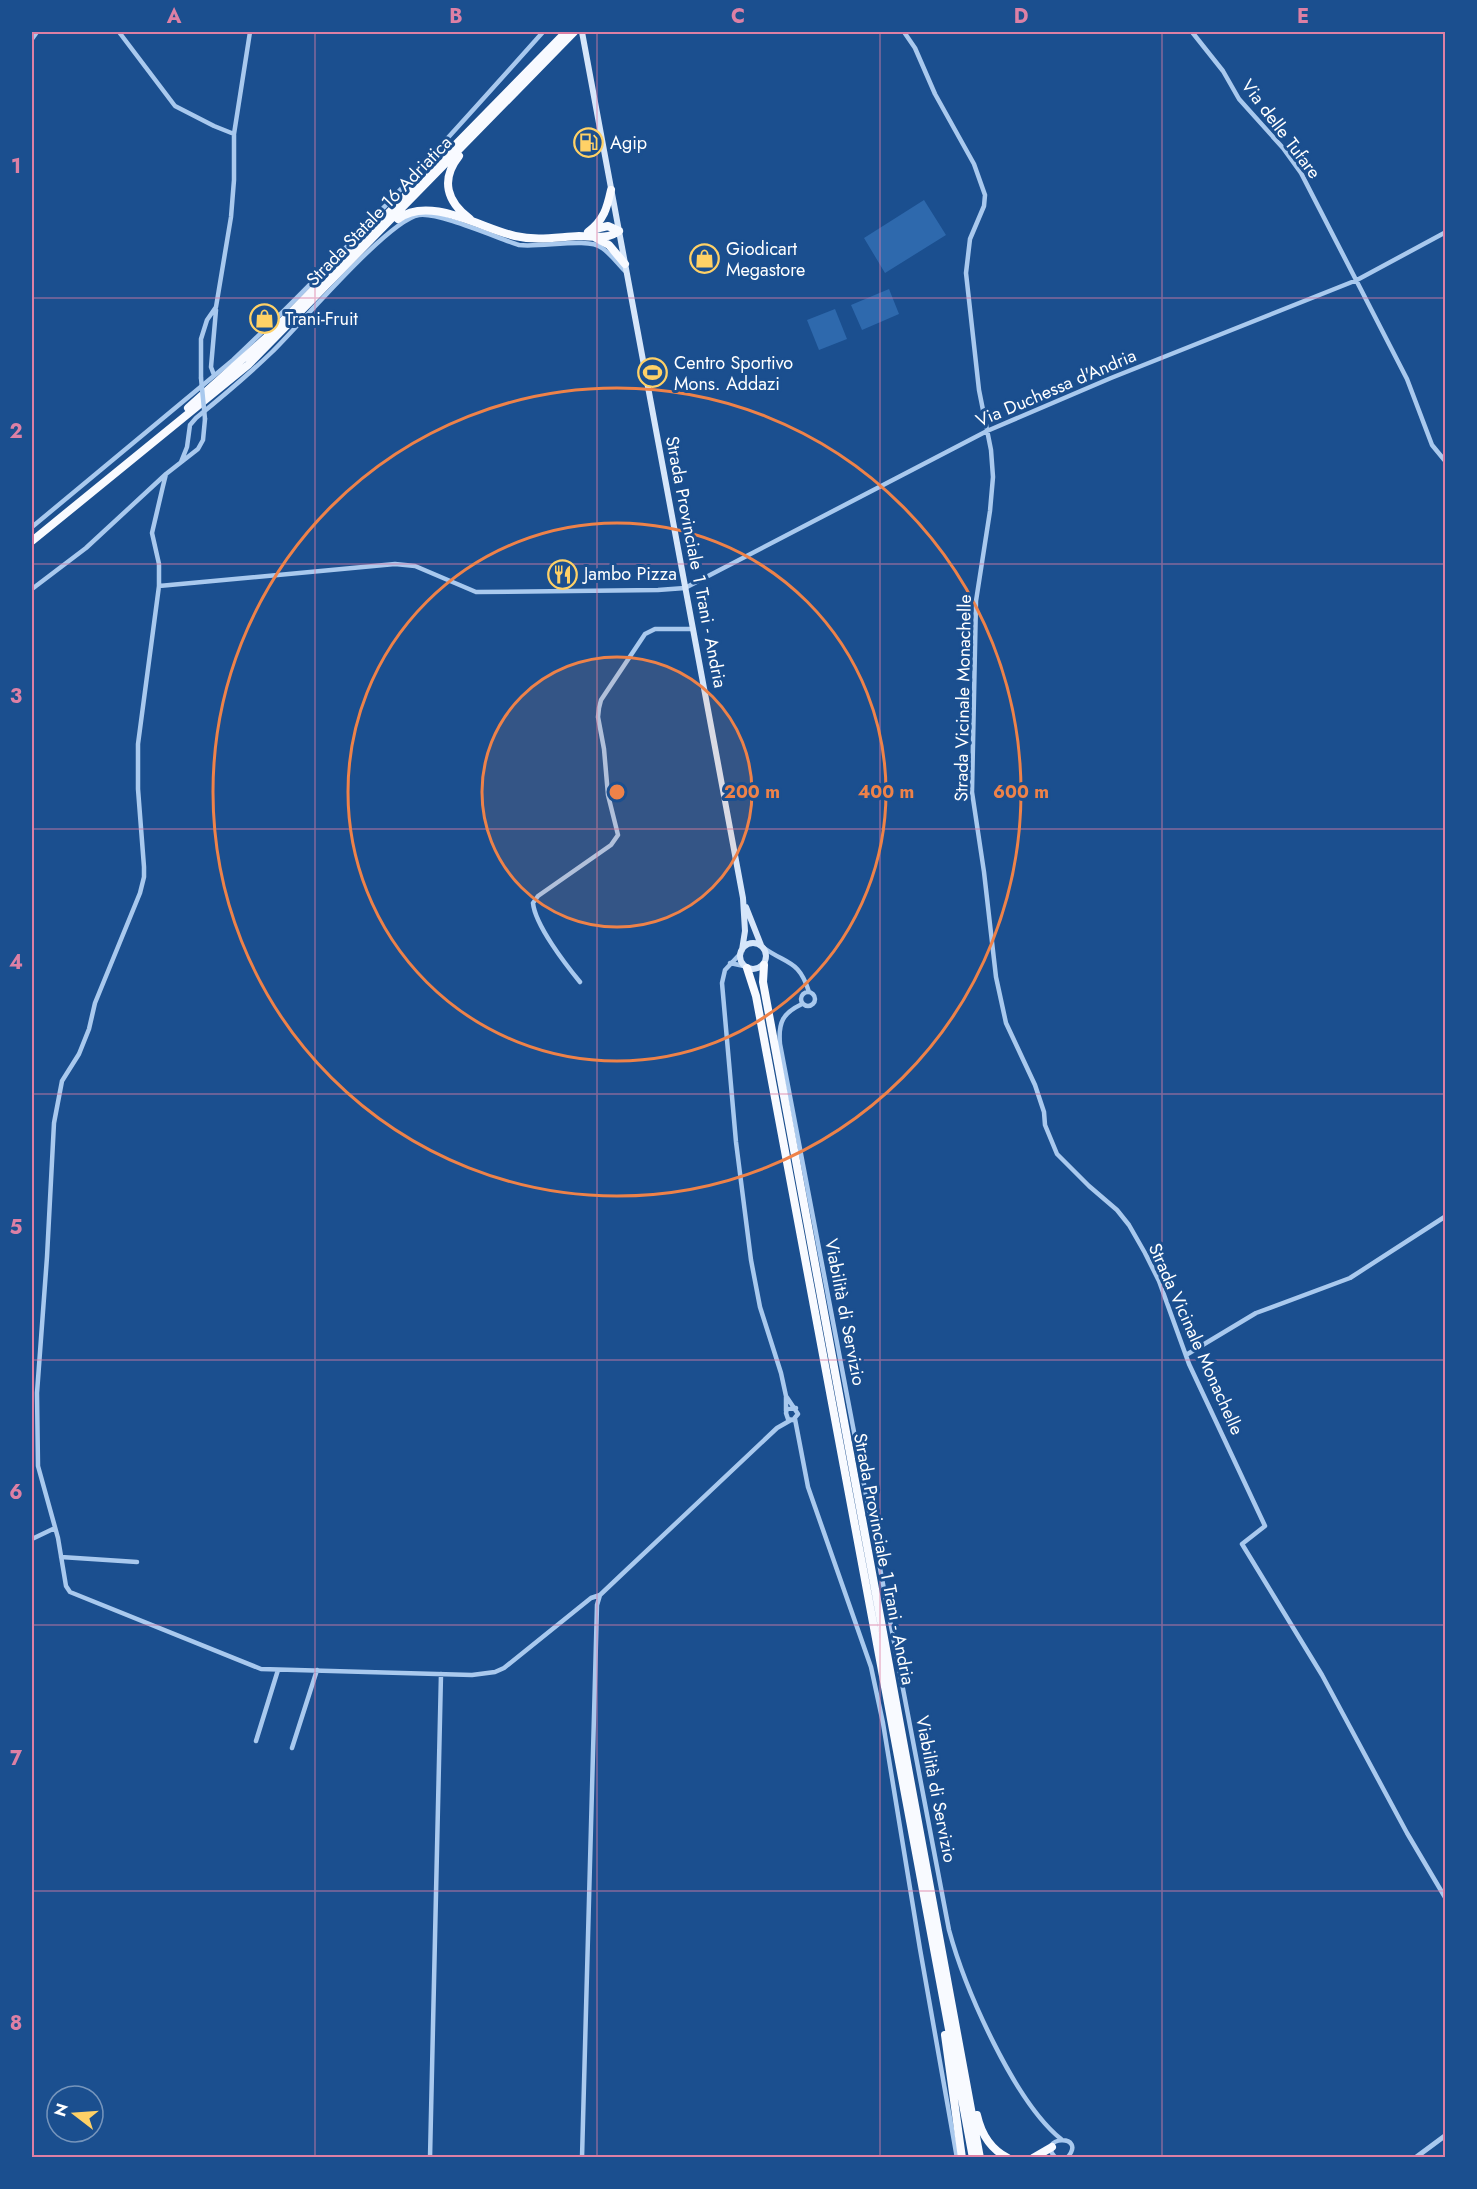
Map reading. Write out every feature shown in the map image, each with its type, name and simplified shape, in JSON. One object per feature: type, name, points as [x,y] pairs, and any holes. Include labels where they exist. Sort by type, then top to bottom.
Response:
[{"type":"highway","name":"Strada Statale 16 Adriatica","points":[[32,537],[241,362],[566,32]]},
{"type":"highway","name":"Strada Statale 16 Adriatica","points":[[32,541],[248,365],[501,105],[579,32]]},
{"type":"highway","points":[[476,224],[458,210],[453,202],[448,182],[449,172],[459,155],[488,125],[501,105]]},
{"type":"highway","points":[[591,234],[607,209],[611,190]]},
{"type":"highway","points":[[372,240],[404,213],[412,210],[432,210],[516,236],[535,239],[591,234],[608,226],[619,231]]},
{"type":"highway","points":[[591,234],[609,245],[625,264]]},
{"type":"highway","name":"Strada Provinciale 1 Trani - Andria","points":[[764,965],[763,982],[779,1073],[980,2157]]},
{"type":"highway","name":"Strada Provinciale 1 Trani - Andria","points":[[746,967],[756,996],[973,2157]]},
{"type":"highway","points":[[940,1983],[952,2093],[962,2157]]},
{"type":"highway","points":[[964,2070],[979,2124],[985,2136],[999,2153],[1008,2157]]},
{"type":"highway","points":[[1033,2157],[1052,2147]]},
{"type":"main road","name":"Strada Provinciale 1 Trani - Andria","points":[[579,32],[627,273],[743,898],[745,931],[741,952],[746,967]]},
{"type":"main road","name":"Strada Provinciale 1 Trani - Andria","points":[[743,898],[767,957],[764,965]]},
{"type":"main road","points":[[741,952],[748,944],[762,946]]},
{"type":"main road","points":[[746,967],[756,970],[764,965]]},
{"type":"street","points":[[32,39],[37,32]]},
{"type":"street","points":[[120,32],[175,106],[234,134]]},
{"type":"street","points":[[214,375],[212,367],[216,307],[231,217],[234,134],[250,32]]},
{"type":"street","points":[[32,527],[264,331],[394,197],[543,32]]},
{"type":"street","name":"Strada Vicinale Monachelle","points":[[904,32],[915,48],[935,94],[974,164],[985,195],[984,206],[970,239],[966,273],[979,390],[991,450],[993,477],[976,601],[972,792],[999,988],[1006,1023],[1041,1101],[1049,1138],[1057,1154],[1067,1166],[1117,1210],[1129,1225],[1158,1281],[1186,1355],[1265,1526],[1242,1544],[1322,1675],[1407,1833],[1446,1899]]},
{"type":"street","name":"Via delle Tufare","points":[[1192,32],[1223,71],[1239,99],[1283,148],[1301,173],[1407,379],[1432,445],[1446,462]]},
{"type":"street","points":[[180,465],[187,447],[190,425],[196,418],[273,351],[383,237],[417,215],[435,215],[519,245],[531,247],[590,243],[602,248],[627,273]]},
{"type":"street","name":"Via Duchessa d'Andria","points":[[685,588],[987,431],[1101,382],[1357,280],[1446,232]]},
{"type":"street","points":[[32,589],[86,548],[166,474],[180,465],[198,448],[203,440],[205,419],[201,378],[201,339],[207,320],[216,307]]},
{"type":"street","points":[[166,474],[152,533],[159,564],[159,586],[138,744],[138,789],[144,877],[140,893],[95,1003],[89,1029],[62,1081],[54,1123],[37,1407],[38,1466],[62,1557],[66,1586],[70,1592],[261,1669],[472,1675],[495,1672],[504,1668],[591,1598],[600,1595],[777,1428],[791,1407],[796,1408]]},
{"type":"street","points":[[159,586],[395,564],[415,566],[476,592],[685,588]]},
{"type":"street","points":[[580,982],[563,963],[535,913],[533,903],[538,896],[611,845],[618,835],[608,795],[604,749],[598,717],[601,700],[645,634],[655,629],[693,629]]},
{"type":"street","points":[[762,946],[798,968],[809,992],[815,996],[814,1003],[808,1007],[802,1004],[801,997],[804,993],[809,992]]},
{"type":"street","points":[[741,952],[730,963],[722,977],[722,995],[736,1142],[751,1260],[760,1307],[781,1372],[786,1396],[786,1413],[793,1420],[808,1487],[871,1667],[957,2157]]},
{"type":"street","points":[[730,963],[746,967]]},
{"type":"street","name":"Viabilità di Servizio","points":[[802,1004],[790,1010],[784,1017],[780,1025],[780,1044],[950,1930],[967,1981],[1002,2057],[1048,2128],[1070,2143],[1072,2155]]},
{"type":"street","points":[[1186,1355],[1256,1313],[1350,1278],[1446,1216]]},
{"type":"street","points":[[777,1428],[793,1420],[798,1414],[786,1396]]},
{"type":"street","points":[[32,1539],[54,1528]]},
{"type":"street","points":[[62,1557],[137,1562]]},
{"type":"street","points":[[582,2157],[597,1605],[600,1595]]},
{"type":"street","points":[[256,1741],[278,1670]]},
{"type":"street","points":[[292,1748],[317,1670]]},
{"type":"street","points":[[430,2157],[441,1674]]},
{"type":"street","points":[[1415,2157],[1446,2135]]},
{"type":"street","points":[[1056,2157],[1052,2147],[1061,2139]]},
{"type":"street","points":[[1067,2157],[1072,2155]]},
{"type":"shaded area","points":[[924,200],[946,235],[885,273],[864,238]]},
{"type":"shaded area","points":[[889,289],[899,314],[862,330],[851,305]]},
{"type":"shaded area","points":[[835,309],[847,339],[819,350],[807,320]]},
{"type":"place","name":"Agip","points":[[589,143]]},
{"type":"place","name":"Giodicart Megastore","points":[[705,259]]},
{"type":"place","name":"Trani-Fruit","points":[[264,319]]},
{"type":"place","name":"Centro Sportivo Mons. Addazi","points":[[653,373]]},
{"type":"place","name":"Jambo Pizza","points":[[563,574]]}]
